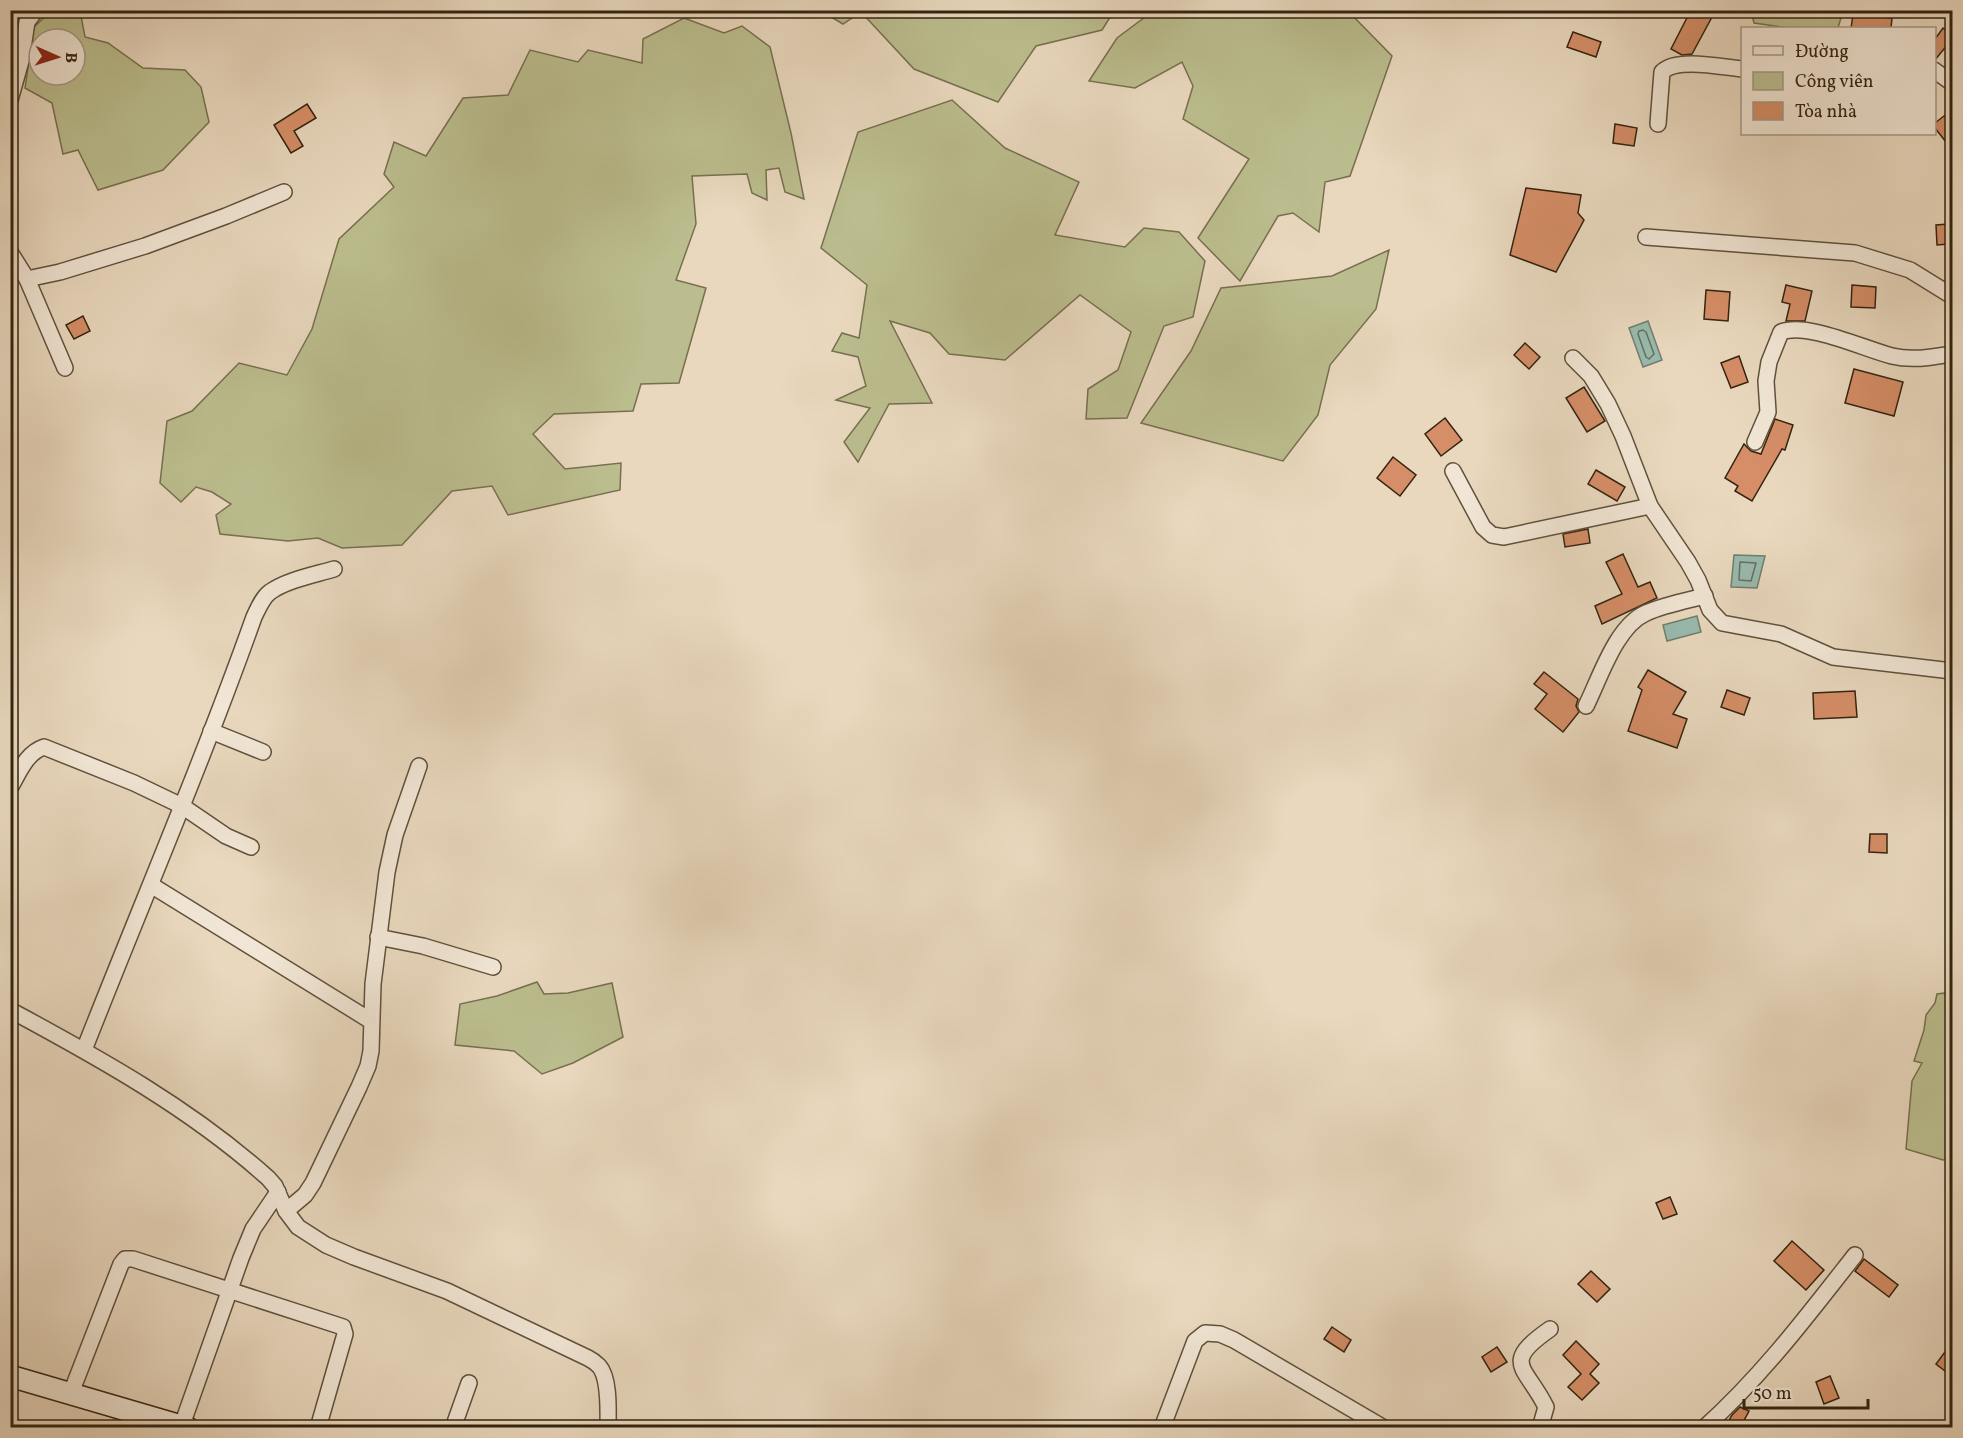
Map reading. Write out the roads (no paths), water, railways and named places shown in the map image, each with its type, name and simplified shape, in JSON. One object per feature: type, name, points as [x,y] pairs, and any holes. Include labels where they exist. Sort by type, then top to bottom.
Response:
[{"type":"street","points":[[10,100],[21,61],[27,14]]},
{"type":"street","points":[[1658,124],[1662,72],[1667,66],[1681,64],[1741,69]]},
{"type":"street","points":[[1936,71],[1953,83]]},
{"type":"street","points":[[27,279],[60,272],[145,246],[284,192]]},
{"type":"street","points":[[1646,237],[1855,253],[1910,270],[1953,296]]},
{"type":"street","points":[[10,252],[27,279],[65,368]]},
{"type":"street","points":[[1755,442],[1768,412],[1766,381],[1769,362],[1781,332],[1791,328],[1818,333],[1894,357],[1929,358],[1953,354]]},
{"type":"street","points":[[1573,358],[1591,376],[1608,404],[1650,506],[1689,562],[1710,610],[1722,623],[1781,634],[1833,657],[1953,671]]},
{"type":"street","points":[[1453,471],[1483,527],[1492,535],[1504,537],[1650,506]]},
{"type":"street","points":[[84,1050],[151,885],[254,617],[270,592],[334,569]]},
{"type":"street","points":[[1587,706],[1613,648],[1625,629],[1635,619],[1654,610],[1705,596]]},
{"type":"street","points":[[211,731],[263,752]]},
{"type":"street","points":[[10,788],[28,758],[37,749],[44,747],[134,783],[182,806],[226,836],[251,847]]},
{"type":"street","points":[[286,1210],[305,1195],[313,1184],[368,1065],[371,1051],[371,1021],[378,937],[387,872],[395,835],[419,766]]},
{"type":"street","points":[[151,885],[371,1021]]},
{"type":"street","points":[[378,937],[423,946],[493,968]]},
{"type":"street","points":[[10,1010],[134,1079],[216,1135],[268,1178],[298,1227],[326,1245],[447,1291],[593,1361],[603,1373],[608,1428]]},
{"type":"street","points":[[10,1376],[185,1426],[229,1291],[253,1229],[278,1192]]},
{"type":"street","points":[[1704,1428],[1736,1399],[1778,1352],[1855,1255]]},
{"type":"street","points":[[71,1393],[125,1259],[133,1259],[343,1327],[345,1334],[318,1428]]},
{"type":"street","points":[[1540,1428],[1546,1407],[1523,1372],[1520,1360],[1528,1345],[1550,1329]]},
{"type":"street","points":[[1162,1428],[1195,1341],[1205,1333],[1220,1334],[1234,1340],[1384,1428]]},
{"type":"street","points":[[453,1428],[469,1383]]},
{"type":"water","points":[[1648,321],[1662,360],[1643,367],[1629,328]]},
{"type":"water","points":[[1734,555],[1765,556],[1757,588],[1731,587]]},
{"type":"water","points":[[1697,616],[1701,632],[1667,641],[1663,625]]}]
